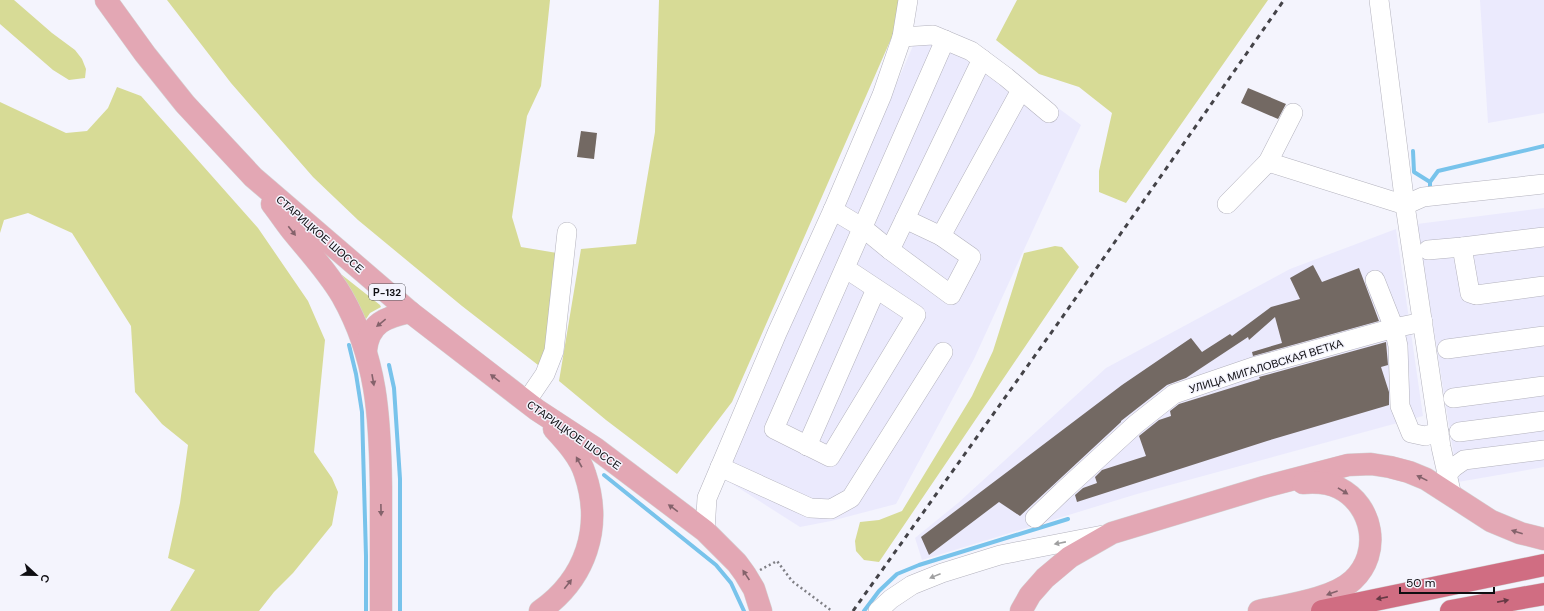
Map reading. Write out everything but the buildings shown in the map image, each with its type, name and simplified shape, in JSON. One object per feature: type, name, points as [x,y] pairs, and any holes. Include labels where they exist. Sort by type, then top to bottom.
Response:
[{"type":"highway","points":[[1322,611],[1544,565]]},
{"type":"highway","points":[[1451,611],[1544,594]]},
{"type":"main road","name":"СТАРИЦКОЕ ШОССЕ","points":[[106,0],[145,54],[185,104],[253,177],[410,312],[532,406],[595,448],[705,531],[737,563],[745,574],[754,589],[761,611]]},
{"type":"main road","points":[[253,177],[290,229],[334,283],[348,307],[366,350],[377,402],[380,433],[381,611]]},
{"type":"main road","points":[[366,350],[368,337],[378,324],[388,317],[410,312]]},
{"type":"main road","points":[[532,406],[563,439],[580,463],[585,474],[592,512],[592,534],[580,566],[563,591],[540,611]]},
{"type":"main road","points":[[1021,611],[1030,595],[1045,578],[1070,557],[1112,533],[1264,486],[1348,465],[1371,464],[1409,472],[1426,479],[1491,521],[1511,530],[1532,537],[1544,539]]},
{"type":"main road","points":[[1259,611],[1311,599],[1342,589],[1360,572],[1370,552],[1369,522],[1354,498],[1339,488],[1326,483],[1314,482],[1264,486]]},
{"type":"street","points":[[705,531],[707,498],[777,333],[833,210],[882,95],[902,37],[908,0]]},
{"type":"street","points":[[1380,0],[1405,205],[1441,446],[1452,496]]},
{"type":"street","points":[[902,37],[933,35],[971,51],[1049,113]]},
{"type":"street","points":[[845,268],[916,314],[830,457],[774,429],[945,40]]},
{"type":"street","points":[[890,250],[982,60]]},
{"type":"street","points":[[941,236],[1021,90]]},
{"type":"street","points":[[1227,204],[1268,162],[1293,113]]},
{"type":"street","points":[[1268,162],[1405,205],[1423,197],[1544,184]]},
{"type":"street","points":[[833,210],[863,228],[951,295],[971,257],[941,236],[905,219]]},
{"type":"street","points":[[532,406],[554,351],[567,232]]},
{"type":"street","points":[[1428,250],[1544,237]]},
{"type":"street","points":[[1462,247],[1470,293],[1476,295],[1544,286]]},
{"type":"street","points":[[1375,280],[1394,328],[1398,346],[1400,406],[1411,432],[1425,436],[1439,432]]},
{"type":"street","points":[[807,446],[876,289]]},
{"type":"street","name":"УЛИЦА МИГАЛОВСКАЯ ВЕТКА","points":[[1035,518],[1062,491],[1136,424],[1174,394],[1253,367],[1394,328],[1423,322]]},
{"type":"street","points":[[1447,349],[1544,336]]},
{"type":"street","points":[[720,467],[810,508],[831,509],[851,498],[943,352]]},
{"type":"street","points":[[1452,398],[1544,386]]},
{"type":"street","points":[[1459,432],[1544,421]]},
{"type":"street","points":[[1448,473],[1464,460],[1544,450]]},
{"type":"street","points":[[878,611],[891,599],[912,585],[942,573],[1000,555],[1112,533]]},
{"type":"path","points":[[758,572],[777,561],[792,581],[832,611]]},
{"type":"shaded area","points":[[1480,0],[1544,0],[1544,113],[1488,123]]},
{"type":"shaded area","points":[[920,30],[962,36],[1081,125],[974,359],[896,504],[831,521],[800,527],[723,478]]},
{"type":"shaded area","points":[[1544,208],[1544,467],[1458,482],[1417,224]]},
{"type":"shaded area","points":[[1396,229],[1423,416],[1137,494],[922,560],[915,538],[958,503],[1106,368],[1290,269]]},
{"type":"green space","points":[[0,0],[14,0],[52,33],[75,50],[82,59],[86,69],[85,78],[69,80],[53,70],[0,24]]},
{"type":"green space","points":[[167,0],[550,0],[541,86],[527,116],[512,217],[521,247],[557,253],[549,352],[538,365],[462,306],[358,220],[313,177],[231,83]]},
{"type":"green space","points":[[659,0],[901,0],[898,23],[732,402],[677,474],[606,420],[559,381],[581,249],[636,244],[655,132]]},
{"type":"green space","points":[[1017,0],[1268,0],[1126,203],[1099,192],[1099,171],[1112,113],[1079,87],[1039,74],[996,40]]},
{"type":"green space","points":[[117,87],[141,96],[258,228],[308,301],[325,340],[314,452],[332,478],[338,492],[332,525],[293,573],[274,592],[259,611],[170,611],[195,570],[168,558],[180,503],[188,445],[162,424],[135,392],[131,326],[72,233],[28,213],[4,220],[0,233],[0,102],[66,133],[87,131],[108,108]]},
{"type":"green space","points":[[1055,246],[1062,247],[1079,267],[879,562],[864,560],[856,551],[855,541],[860,522],[879,520],[902,511],[972,396],[993,351],[1024,253]]},
{"type":"green space","points":[[342,275],[381,307],[370,313],[366,319]]},
{"type":"waterway","points":[[1430,187],[1430,182],[1438,171],[1544,146]]},
{"type":"waterway","points":[[1413,151],[1414,172],[1430,182]]},
{"type":"waterway","points":[[349,345],[356,374],[362,412],[366,611]]},
{"type":"waterway","points":[[389,365],[394,388],[400,479],[400,611]]},
{"type":"waterway","points":[[604,475],[716,565],[731,583],[744,611]]},
{"type":"waterway","points":[[864,611],[879,591],[897,574],[919,565],[1068,519]]},
{"type":"railway","points":[[853,611],[1061,319],[1284,0]]}]
